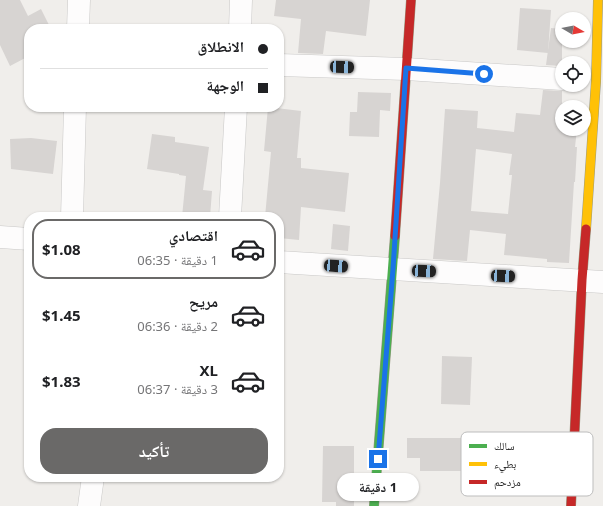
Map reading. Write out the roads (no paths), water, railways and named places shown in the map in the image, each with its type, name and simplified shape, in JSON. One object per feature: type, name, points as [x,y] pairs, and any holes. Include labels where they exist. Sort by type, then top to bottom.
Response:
[{"type":"street","points":[[78,24],[79,0]]},
{"type":"street","points":[[240,24],[241,0]]},
{"type":"street","points":[[374,506],[393,269],[411,0]]},
{"type":"street","points":[[578,432],[592,281],[594,81],[598,0]]},
{"type":"street","points":[[284,65],[406,68],[555,79]]},
{"type":"street","points":[[72,212],[75,112]]},
{"type":"street","points":[[230,212],[236,112]]},
{"type":"street","points":[[0,237],[24,239]]},
{"type":"street","points":[[284,262],[592,281]]},
{"type":"street","points":[[89,506],[92,482]]},
{"type":"street","points":[[571,506],[572,496]]}]
